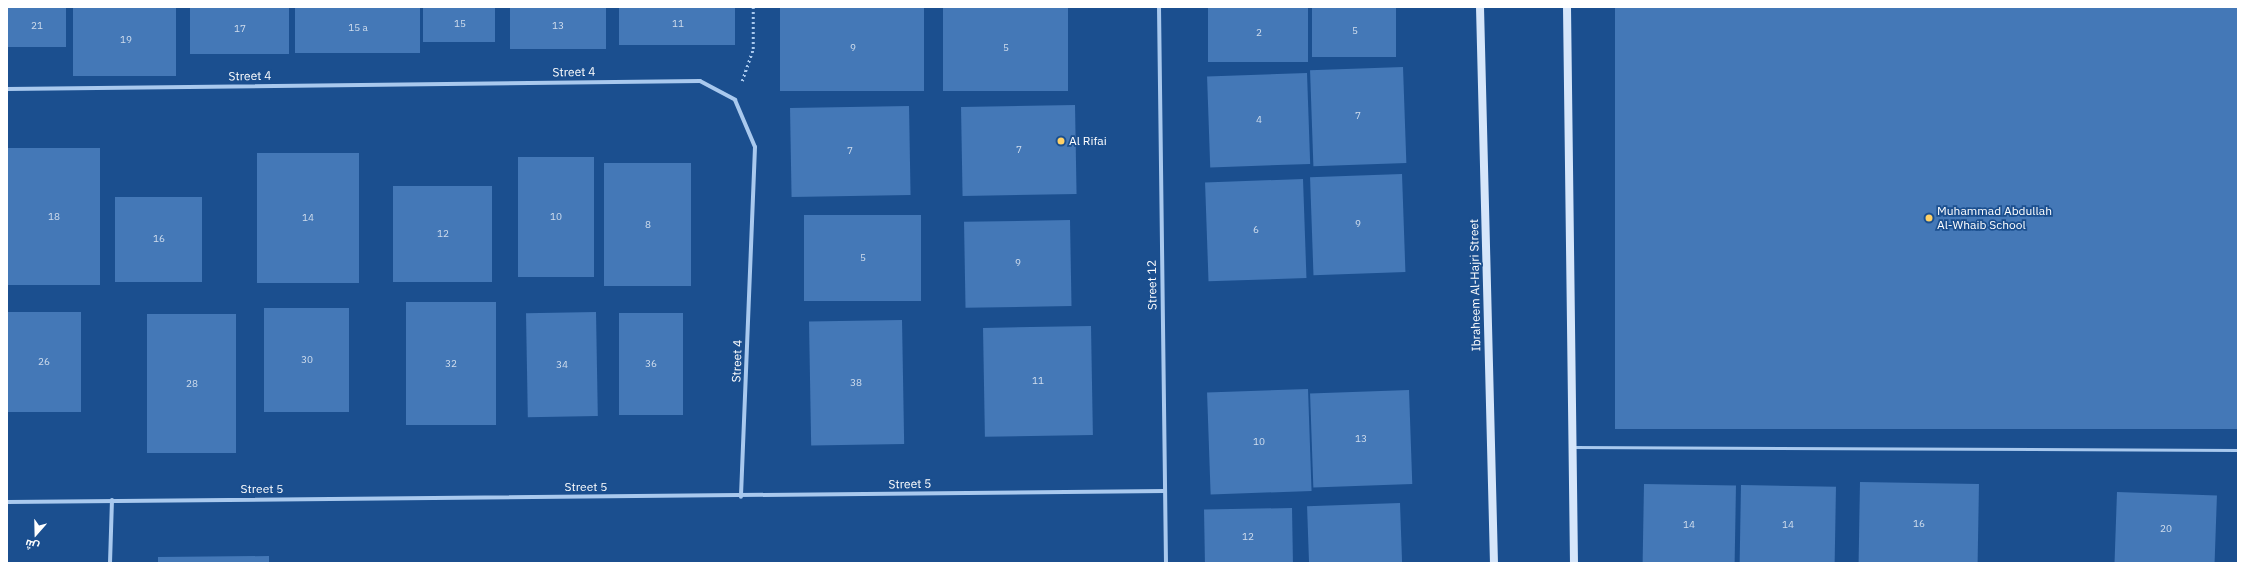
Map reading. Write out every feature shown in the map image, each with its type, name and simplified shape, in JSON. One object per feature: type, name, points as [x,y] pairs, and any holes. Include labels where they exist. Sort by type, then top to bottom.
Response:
[{"type":"main road","name":"Ibraheem Al-Hajri Street","points":[[1480,7],[1494,563]]},
{"type":"main road","points":[[1567,7],[1574,563]]},
{"type":"street","name":"Street 12","points":[[1159,7],[1166,563]]},
{"type":"street","name":"Street 4","points":[[7,89],[700,81],[735,100],[756,147],[741,496]]},
{"type":"street","name":"Street 5","points":[[7,502],[1165,491]]},
{"type":"street","points":[[110,563],[112,500]]},
{"type":"lane","points":[[1573,446],[2238,450]]},
{"type":"path","points":[[735,100],[753,49],[753,7]]},
{"type":"building","points":[[7,7],[66,7],[66,47],[7,47]]},
{"type":"building","points":[[73,7],[176,7],[176,76],[73,76]]},
{"type":"building","points":[[190,7],[289,7],[289,54],[190,54]]},
{"type":"building","points":[[295,7],[420,7],[420,53],[295,53]]},
{"type":"building","points":[[423,7],[495,7],[495,42],[423,42]]},
{"type":"building","points":[[510,7],[606,7],[606,49],[510,49]]},
{"type":"building","points":[[619,7],[735,7],[735,45],[619,45]]},
{"type":"building","points":[[780,7],[924,7],[924,91],[780,91]]},
{"type":"building","points":[[943,7],[1068,7],[1068,91],[943,91]]},
{"type":"building","points":[[1208,7],[1308,7],[1308,62],[1208,62]]},
{"type":"building","points":[[1312,7],[1396,7],[1396,57],[1312,57]]},
{"type":"building","name":"Muhammad Abdullah Al-Whaib School","points":[[1615,7],[2238,7],[2238,429],[1615,429]]},
{"type":"building","points":[[1403,67],[1406,163],[1313,166],[1310,70]]},
{"type":"building","points":[[1307,73],[1310,164],[1210,167],[1207,76]]},
{"type":"building","points":[[1075,105],[1077,194],[963,196],[961,107]]},
{"type":"building","points":[[909,106],[911,195],[792,197],[790,108]]},
{"type":"building","points":[[7,148],[100,148],[100,285],[7,285]]},
{"type":"building","points":[[257,153],[359,153],[359,283],[257,283]]},
{"type":"building","points":[[518,157],[594,157],[594,277],[518,277]]},
{"type":"building","points":[[604,163],[691,163],[691,286],[604,286]]},
{"type":"building","points":[[1402,174],[1405,272],[1313,275],[1310,177]]},
{"type":"building","points":[[1303,179],[1306,278],[1209,281],[1205,182]]},
{"type":"building","points":[[393,186],[492,186],[492,282],[393,282]]},
{"type":"building","points":[[115,197],[202,197],[202,282],[115,282]]},
{"type":"building","points":[[804,215],[921,215],[921,301],[804,301]]},
{"type":"building","points":[[1070,220],[1072,306],[966,308],[964,222]]},
{"type":"building","points":[[406,302],[496,302],[496,425],[406,425]]},
{"type":"building","points":[[264,308],[349,308],[349,412],[264,412]]},
{"type":"building","points":[[7,312],[81,312],[81,412],[7,412]]},
{"type":"building","points":[[596,312],[598,416],[528,417],[526,313]]},
{"type":"building","points":[[619,313],[683,313],[683,415],[619,415]]},
{"type":"building","points":[[147,314],[236,314],[236,453],[147,453]]},
{"type":"building","points":[[902,320],[904,444],[811,446],[809,322]]},
{"type":"building","points":[[1091,326],[1093,435],[985,437],[983,328]]},
{"type":"building","points":[[1308,389],[1312,491],[1211,494],[1207,393]]},
{"type":"building","points":[[1409,390],[1412,484],[1313,487],[1310,393]]},
{"type":"building","points":[[1860,482],[1979,484],[1978,563],[1859,563]]},
{"type":"building","points":[[1644,484],[1736,486],[1735,563],[1643,563]]},
{"type":"building","points":[[1741,485],[1836,487],[1835,563],[1740,563]]},
{"type":"building","points":[[2117,492],[2217,495],[2215,563],[2115,563]]},
{"type":"building","points":[[1400,503],[1402,563],[1309,563],[1307,506]]},
{"type":"building","points":[[1292,508],[1293,563],[1205,563],[1204,510]]},
{"type":"building","points":[[269,556],[269,563],[158,563],[158,557]]},
{"type":"place","name":"Al Rifai","points":[[1061,141]]},
{"type":"place","name":"Muhammad Abdullah Al-Whaib School","points":[[1929,218]]}]
